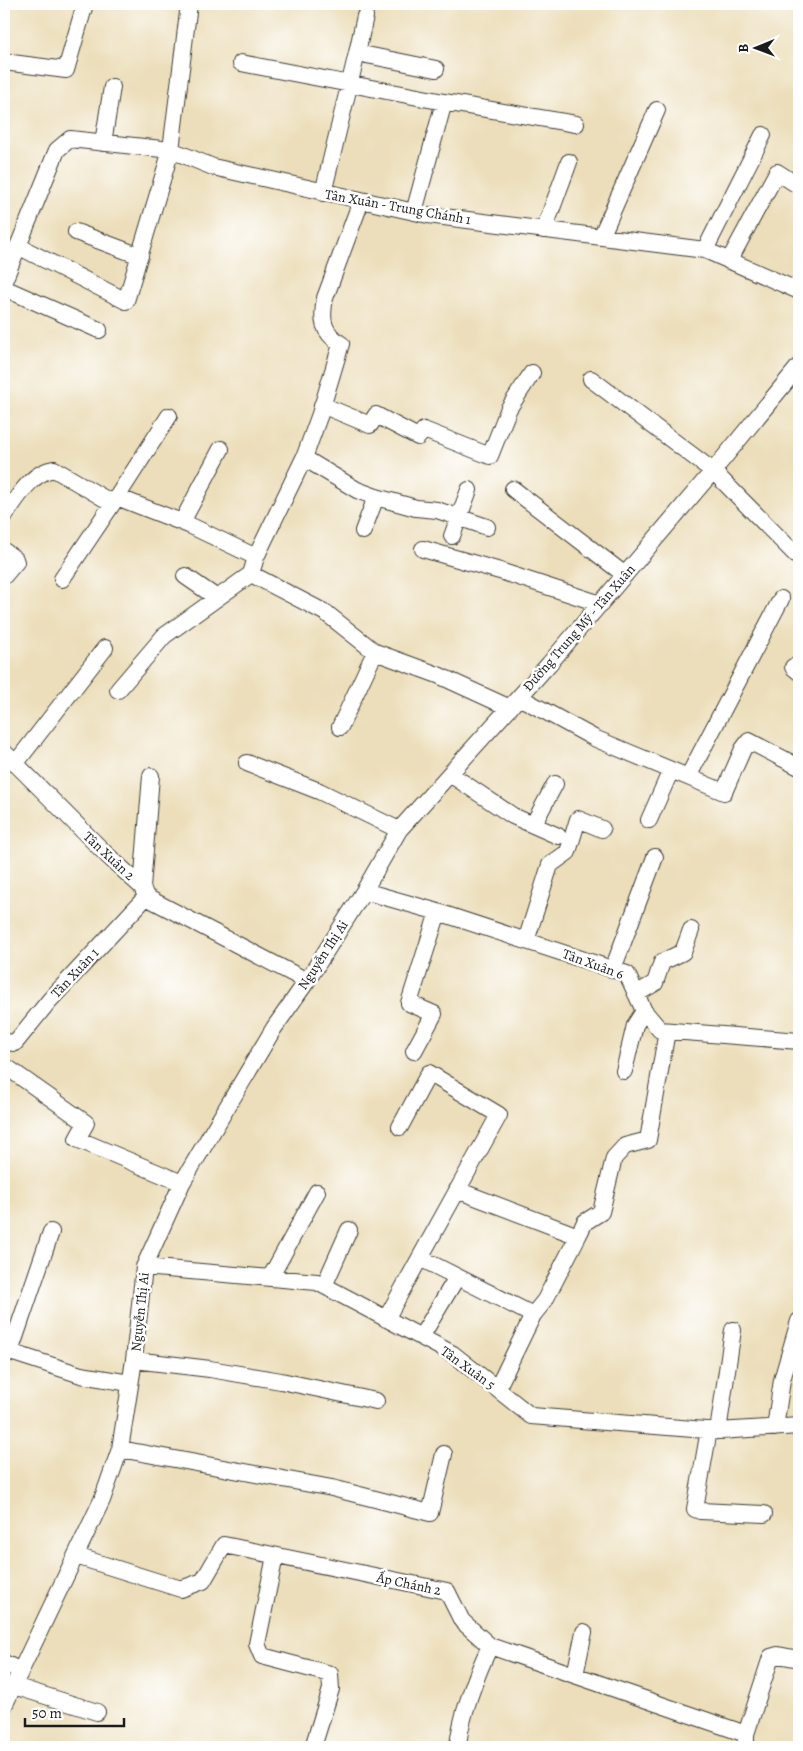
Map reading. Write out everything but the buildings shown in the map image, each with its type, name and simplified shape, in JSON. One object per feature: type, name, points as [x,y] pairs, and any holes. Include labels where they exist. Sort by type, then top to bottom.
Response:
[{"type":"street","points":[[4,62],[66,70],[85,4]]},
{"type":"street","points":[[18,246],[126,301],[171,150],[189,4]]},
{"type":"street","points":[[323,193],[365,16]]},
{"type":"street","points":[[357,53],[436,69]]},
{"type":"street","points":[[241,63],[444,102],[576,124]]},
{"type":"street","points":[[103,143],[112,87]]},
{"type":"street","points":[[414,212],[444,102]]},
{"type":"street","points":[[601,237],[657,110]]},
{"type":"street","points":[[705,250],[764,135]]},
{"type":"street","name":"Tân Xuân - Trung Chánh 1","points":[[4,281],[57,150],[70,139],[171,150],[212,168],[414,212],[705,250],[799,291]]},
{"type":"street","points":[[544,230],[569,162]]},
{"type":"street","points":[[729,261],[777,172],[799,186]]},
{"type":"street","points":[[118,690],[164,636],[251,574],[256,557],[304,458],[341,344],[331,338],[325,328],[322,314],[325,298],[361,201]]},
{"type":"street","points":[[76,232],[140,256]]},
{"type":"street","points":[[4,288],[99,330]]},
{"type":"street","name":"Đường Trung Mỹ - Tân Xuân","points":[[364,891],[399,830],[601,604],[799,367]]},
{"type":"street","points":[[322,405],[370,425],[376,415],[418,437],[424,430],[490,456],[509,408],[532,373]]},
{"type":"street","points":[[591,379],[713,471],[799,558]]},
{"type":"street","points":[[62,579],[169,416]]},
{"type":"street","points":[[182,522],[221,449]]},
{"type":"street","points":[[304,458],[357,490],[376,498],[416,508],[437,510],[487,527]]},
{"type":"street","points":[[4,516],[24,489],[35,478],[46,470],[54,469],[114,500],[182,522],[256,557]]},
{"type":"street","points":[[513,489],[625,575]]},
{"type":"street","points":[[452,536],[469,490]]},
{"type":"street","points":[[363,531],[376,498]]},
{"type":"street","points":[[423,549],[500,571],[601,604]]},
{"type":"street","points":[[4,551],[15,559],[16,562],[4,576]]},
{"type":"street","points":[[251,574],[326,613],[375,652],[514,702],[594,738],[724,792],[744,749],[750,742],[799,767]]},
{"type":"street","points":[[185,576],[217,598]]},
{"type":"street","points":[[688,777],[781,599]]},
{"type":"street","points":[[15,764],[104,648]]},
{"type":"street","points":[[340,727],[375,652]]},
{"type":"street","name":"Tân Xuân 2","points":[[4,752],[144,892],[307,981]]},
{"type":"street","points":[[247,763],[319,791],[399,830]]},
{"type":"street","points":[[650,820],[671,770]]},
{"type":"street","points":[[450,774],[513,816],[558,836]]},
{"type":"street","points":[[144,892],[151,776]]},
{"type":"street","points":[[533,825],[555,784]]},
{"type":"street","points":[[526,941],[550,865],[568,852],[578,820],[602,829]]},
{"type":"street","points":[[613,969],[655,857]]},
{"type":"street","name":"Tân Xuân 6","points":[[364,891],[438,912],[627,974],[644,1011],[660,1030],[667,1031]]},
{"type":"street","name":"Nguyễn Thị Ai","points":[[4,1706],[102,1500],[120,1449],[134,1360],[144,1267],[182,1183],[274,1028],[307,981],[364,891]]},
{"type":"street","name":"Tân Xuân 1","points":[[9,1043],[49,1001],[144,892]]},
{"type":"street","points":[[414,1051],[434,1014],[408,1003],[438,912]]},
{"type":"street","points":[[636,994],[655,983],[662,962],[683,952],[691,930]]},
{"type":"street","points":[[624,1071],[635,1025],[644,1011]]},
{"type":"street","points":[[497,1389],[533,1315],[545,1300],[585,1222],[601,1212],[614,1158],[625,1146],[648,1140],[667,1031],[799,1041]]},
{"type":"street","points":[[9,1043],[15,1058],[6,1071],[86,1123],[77,1139],[182,1183]]},
{"type":"street","points":[[386,1319],[499,1115],[429,1073],[400,1127]]},
{"type":"street","points":[[458,1190],[578,1236]]},
{"type":"street","points":[[270,1278],[316,1192]]},
{"type":"street","points":[[324,1286],[348,1230]]},
{"type":"street","points":[[51,1232],[7,1351],[81,1374],[130,1383]]},
{"type":"street","points":[[420,1258],[533,1315]]},
{"type":"street","name":"Tân Xuân 5","points":[[144,1267],[317,1282],[453,1354],[531,1416],[713,1431],[799,1426]]},
{"type":"street","points":[[421,1337],[457,1277]]},
{"type":"street","points":[[775,1428],[782,1380],[799,1321]]},
{"type":"street","points":[[733,1330],[695,1509],[700,1511],[764,1514]]},
{"type":"street","points":[[134,1360],[218,1370],[281,1381],[376,1402]]},
{"type":"street","points":[[120,1449],[332,1488],[430,1513],[444,1454]]},
{"type":"street","name":"Ấp Chánh 2","points":[[76,1556],[181,1589],[203,1581],[224,1545],[447,1591],[462,1621],[490,1646],[575,1675],[746,1740]]},
{"type":"street","points":[[275,1556],[258,1644],[262,1656],[330,1674],[331,1689],[313,1747]]},
{"type":"street","points":[[575,1675],[584,1632]]},
{"type":"street","points":[[458,1747],[459,1736],[478,1669],[490,1646]]},
{"type":"street","points":[[746,1740],[771,1657],[778,1655],[799,1659]]},
{"type":"street","points":[[4,1663],[21,1671]]},
{"type":"street","points":[[14,1686],[96,1712]]}]
